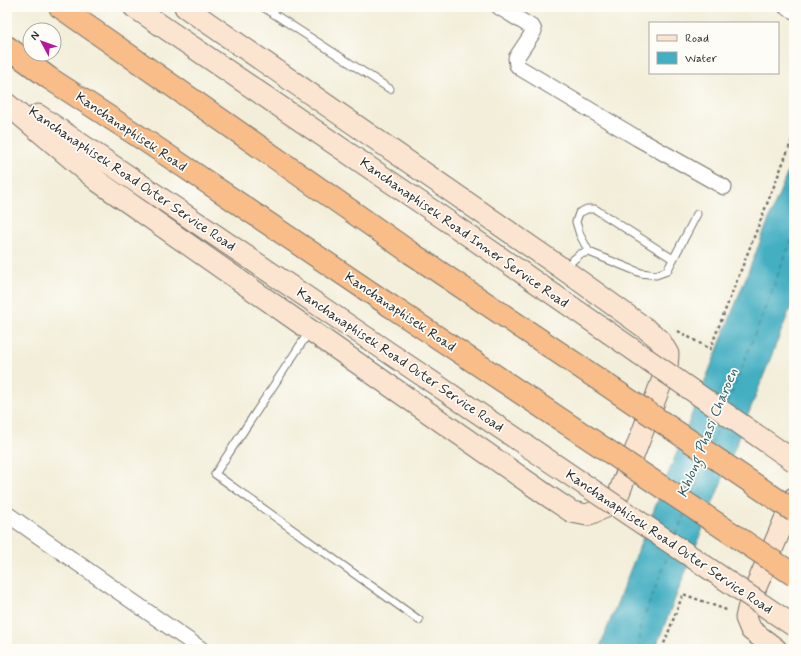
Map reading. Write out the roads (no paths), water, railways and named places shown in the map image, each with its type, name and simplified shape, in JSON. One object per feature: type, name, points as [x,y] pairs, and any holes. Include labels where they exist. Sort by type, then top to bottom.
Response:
[{"type":"highway","points":[[60,7],[411,253],[794,511]]},
{"type":"highway","name":"Kanchanaphisek Road","points":[[7,47],[49,78],[149,143],[794,575]]},
{"type":"highway","points":[[7,56],[49,78]]},
{"type":"main road","name":"Kanchanaphisek Road Inner Service Road","points":[[134,7],[433,211],[794,461]]},
{"type":"main road","points":[[7,104],[99,182],[545,494],[572,512],[587,515],[606,507],[619,493],[667,368],[668,354],[659,339],[563,269],[185,7]]},
{"type":"main road","name":"Kanchanaphisek Road Outer Service Road","points":[[7,94],[794,626]]},
{"type":"main road","points":[[776,649],[751,630],[746,618],[750,601],[794,498]]},
{"type":"street","points":[[499,7],[530,26],[534,31],[516,58],[517,65],[520,68],[637,138],[724,187]]},
{"type":"street","points":[[786,7],[794,11]]},
{"type":"street","points":[[7,514],[201,649]]},
{"type":"lane","points":[[263,7],[390,89]]},
{"type":"lane","points":[[589,252],[580,235],[576,222],[579,213],[587,209],[595,209],[674,259]]},
{"type":"lane","points":[[563,269],[580,254],[589,252],[641,273],[656,275],[667,271],[697,214]]},
{"type":"lane","points":[[310,330],[214,474],[419,620]]},
{"type":"water","name":"Khlong Phasi Charoen","points":[[794,156],[794,299],[655,649],[599,649]]}]
